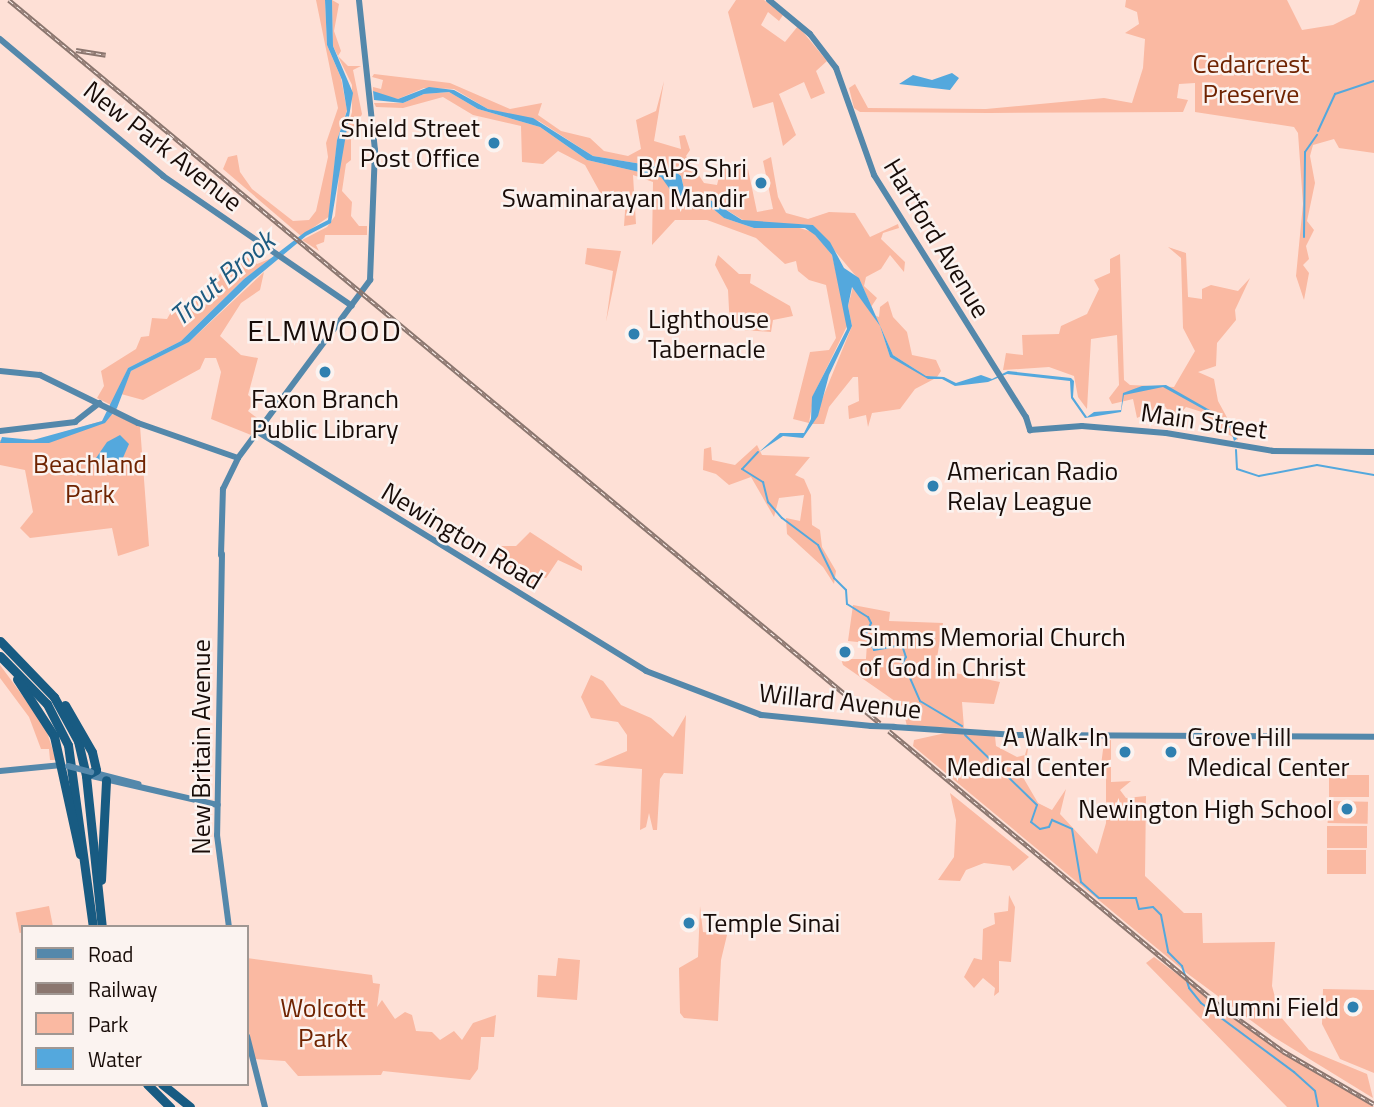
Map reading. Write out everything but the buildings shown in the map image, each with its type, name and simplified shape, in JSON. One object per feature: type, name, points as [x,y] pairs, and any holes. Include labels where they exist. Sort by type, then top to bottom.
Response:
[{"type":"highway","points":[[0,641],[81,727],[94,756],[91,774]]},
{"type":"highway","points":[[4,659],[48,723],[64,780],[89,897]]},
{"type":"highway","points":[[4,659],[47,704],[68,746],[93,925]]},
{"type":"highway","points":[[39,680],[63,710],[83,758],[104,925]]},
{"type":"highway","points":[[104,925],[101,876],[106,780]]},
{"type":"highway","points":[[149,1086],[170,1107]]},
{"type":"highway","points":[[163,1086],[183,1107]]},
{"type":"highway","points":[[164,1086],[190,1107]]},
{"type":"main road","name":"New Britain Avenue","points":[[229,925],[217,851],[223,489],[238,458],[352,306],[370,276],[375,150],[359,0]]},
{"type":"main road","name":"Hartford Avenue","points":[[769,0],[810,34],[836,68],[874,175],[1000,376],[1030,430]]},
{"type":"main road","name":"New Park Avenue","points":[[0,39],[163,176],[352,306]]},
{"type":"main road","points":[[0,371],[40,374],[112,410],[238,458]]},
{"type":"main road","points":[[0,430],[75,422],[99,403]]},
{"type":"main road","name":"Main Street","points":[[1030,430],[1083,426],[1166,433],[1273,451],[1374,452]]},
{"type":"main road","name":"Newington Road","points":[[258,432],[646,671]]},
{"type":"main road","name":"Willard Avenue","points":[[646,671],[761,715],[871,726],[1014,735],[1374,737]]},
{"type":"main road","points":[[0,771],[37,767],[60,768],[218,805]]},
{"type":"main road","points":[[91,774],[118,781]]},
{"type":"main road","points":[[248,1043],[263,1107]]},
{"type":"green space","points":[[316,0],[325,0],[327,45],[341,78],[347,110],[337,140],[330,216],[301,236],[223,169],[228,157],[237,155],[240,172],[252,189],[293,221],[309,220],[316,211],[328,157],[326,143],[338,108]]},
{"type":"green space","points":[[332,0],[339,4],[334,31],[341,51],[338,56],[348,66],[361,66],[353,70],[362,114],[351,139],[351,160],[346,164],[342,191],[352,202],[351,216],[359,226],[367,226],[367,235],[325,235],[324,242],[316,245],[319,251],[302,240],[327,227],[335,216],[342,145],[352,112],[352,85],[333,46]]},
{"type":"green space","points":[[736,0],[764,0],[783,15],[779,21],[768,12],[761,25],[785,42],[798,26],[827,61],[816,71],[825,93],[811,99],[804,82],[779,94],[796,135],[783,146],[773,102],[753,108],[728,12]]},
{"type":"green space","name":"Cedarcrest Preserve","points":[[1126,0],[1287,0],[1302,30],[1333,25],[1355,14],[1360,0],[1374,0],[1374,153],[1339,148],[1334,139],[1313,145],[1310,156],[1315,183],[1307,221],[1314,230],[1306,246],[1309,259],[1303,265],[1309,273],[1304,300],[1296,276],[1303,204],[1298,133],[1294,127],[1195,112],[1195,83],[1179,84],[1177,98],[1188,100],[1183,112],[860,112],[854,108],[849,88],[855,84],[868,108],[986,109],[1104,98],[1132,103],[1143,68],[1145,39],[1125,33],[1139,24],[1137,12],[1125,7]]},
{"type":"green space","points":[[374,74],[450,83],[510,109],[542,103],[538,115],[561,131],[590,138],[604,151],[628,156],[641,149],[636,120],[656,111],[664,81],[654,141],[681,149],[679,136],[685,135],[690,150],[686,156],[704,183],[717,185],[722,165],[748,169],[757,212],[773,209],[763,161],[771,157],[778,197],[786,213],[808,219],[829,212],[855,213],[870,237],[898,224],[899,228],[883,233],[881,239],[905,262],[904,272],[890,255],[881,269],[866,277],[864,286],[877,298],[871,306],[860,281],[813,225],[746,222],[704,196],[685,193],[681,176],[672,169],[593,156],[539,121],[488,109],[454,89],[424,88],[398,99],[383,96],[373,91],[373,87],[381,89],[383,80],[372,77]]},
{"type":"green space","points":[[449,92],[478,109],[540,127],[587,160],[661,177],[680,200],[705,202],[724,218],[754,228],[796,227],[813,232],[832,255],[848,324],[814,394],[809,423],[793,419],[810,352],[829,350],[836,338],[826,285],[809,280],[798,271],[796,261],[785,264],[756,238],[707,220],[675,220],[652,245],[653,182],[633,175],[636,224],[624,226],[626,197],[601,194],[585,165],[558,151],[543,164],[522,162],[521,126],[473,115],[443,97],[403,108],[376,107],[374,103],[403,103],[424,94]]},
{"type":"green space","points":[[1168,247],[1186,253],[1188,297],[1202,299],[1202,289],[1211,285],[1238,291],[1250,278],[1235,310],[1236,320],[1217,343],[1216,366],[1198,372],[1214,379],[1218,401],[1230,423],[1239,427],[1238,440],[1209,423],[1202,412],[1186,407],[1180,414],[1171,415],[1164,405],[1137,418],[1133,399],[1112,404],[1109,398],[1119,385],[1117,335],[1091,339],[1087,409],[1078,397],[1074,376],[1049,367],[1003,370],[1006,353],[1023,355],[1022,335],[1059,334],[1061,326],[1087,314],[1099,289],[1094,280],[1110,273],[1110,259],[1120,254],[1124,380],[1130,385],[1174,387],[1195,351],[1183,328],[1181,258]]},
{"type":"green space","points":[[587,248],[621,251],[606,322],[613,271],[585,264]]},
{"type":"green space","points":[[243,255],[257,264],[274,257],[244,279],[181,341],[128,368],[111,405],[97,398],[104,386],[101,371],[136,349],[141,337],[149,336],[152,318],[167,319],[175,305],[206,299],[224,266]]},
{"type":"green space","points":[[718,255],[739,274],[751,274],[750,283],[790,306],[793,316],[773,320],[771,332],[730,329],[728,290],[715,265]]},
{"type":"green space","points":[[264,272],[260,290],[241,303],[220,336],[241,355],[258,358],[248,395],[255,401],[248,411],[261,421],[251,435],[211,419],[221,372],[216,358],[205,358],[200,369],[143,400],[121,394],[131,371],[189,342]]},
{"type":"green space","points":[[853,287],[880,326],[890,357],[934,379],[915,389],[900,409],[872,413],[868,427],[866,415],[849,419],[848,406],[859,401],[858,377],[853,377],[829,407],[824,424],[812,424],[852,326],[848,306]]},
{"type":"green space","points":[[888,301],[893,317],[907,332],[912,355],[936,360],[941,371],[937,377],[926,376],[893,355],[874,312],[879,317],[880,307]]},
{"type":"green space","name":"Beachland Park","points":[[110,413],[140,426],[149,546],[118,556],[112,528],[30,538],[20,528],[33,512],[25,470],[0,465],[0,440],[54,439],[60,433],[102,421]]},
{"type":"green space","points":[[757,445],[762,455],[810,457],[795,475],[804,479],[811,495],[812,525],[820,530],[822,547],[836,571],[834,584],[823,567],[787,534],[786,518],[800,521],[804,495],[779,498],[774,517],[751,477],[729,485],[716,474],[703,470],[704,449],[711,447],[712,460],[735,465]]},
{"type":"green space","points":[[530,532],[582,566],[582,571],[558,560],[546,578],[540,577],[532,584],[498,558],[488,568],[500,546],[516,546]]},
{"type":"green space","points":[[853,605],[890,612],[889,621],[943,623],[935,669],[1000,682],[994,704],[962,702],[964,728],[907,726],[902,706],[843,665],[841,659],[866,659],[867,643],[848,641]]},
{"type":"green space","points":[[0,665],[45,726],[56,760],[50,760],[49,749],[41,749],[29,717],[0,678]]},
{"type":"green space","points":[[591,675],[603,681],[621,705],[651,718],[673,737],[686,715],[683,774],[664,773],[660,779],[657,830],[653,830],[649,813],[646,827],[640,830],[642,769],[594,765],[627,751],[627,735],[618,722],[591,718],[581,697]]},
{"type":"green space","points":[[950,732],[995,736],[996,746],[1017,757],[1025,755],[1029,740],[1024,779],[1038,803],[1052,810],[1066,789],[1060,814],[1097,854],[1106,823],[1106,776],[1100,773],[1104,742],[1111,740],[1111,782],[1131,781],[1120,790],[1126,798],[1146,796],[1145,876],[1184,913],[1202,913],[1203,943],[1275,942],[1272,986],[1280,1016],[1309,1050],[1367,1074],[1373,1098],[1272,1036],[1188,974],[913,746],[914,740]]},
{"type":"green space","points":[[1329,775],[1369,775],[1369,797],[1329,797]]},
{"type":"green space","points":[[950,793],[1029,857],[1013,871],[1010,866],[984,863],[966,870],[960,881],[938,880],[954,857],[956,820]]},
{"type":"green space","points":[[1328,801],[1368,802],[1368,824],[1328,823]]},
{"type":"green space","points":[[1327,826],[1367,826],[1367,848],[1327,848]]},
{"type":"green space","points":[[1327,850],[1366,850],[1366,874],[1327,874]]},
{"type":"green space","points":[[1009,895],[1015,907],[1011,962],[999,961],[999,992],[994,996],[995,988],[983,978],[974,988],[964,977],[974,958],[982,960],[983,929],[995,924],[994,913],[1008,911]]},
{"type":"green space","points":[[49,906],[53,925],[21,925],[20,933],[16,912]]},
{"type":"green space","points":[[700,906],[703,932],[727,935],[721,960],[718,1021],[684,1018],[680,1013],[679,968],[698,957]]},
{"type":"green space","points":[[1154,957],[1281,1052],[1374,1107],[1287,1107],[1146,963]]},
{"type":"green space","name":"Wolcott Park","points":[[248,958],[372,975],[373,983],[380,984],[377,1007],[382,1000],[395,1019],[405,1012],[412,1015],[416,1031],[432,1032],[440,1040],[454,1031],[462,1040],[473,1023],[496,1015],[494,1037],[481,1037],[478,1069],[470,1080],[383,1071],[381,1075],[298,1076],[285,1061],[254,1059],[248,1026]]},
{"type":"green space","points":[[558,958],[580,960],[577,1000],[537,997],[538,975],[556,976]]},
{"type":"green space","name":"Alumni Field","points":[[1323,989],[1374,990],[1374,1073],[1340,1059],[1322,1024]]},
{"type":"water","points":[[325,0],[332,0],[333,46],[353,93],[331,223],[306,236],[253,280],[189,342],[131,371],[117,408],[105,423],[49,443],[0,443],[2,437],[33,440],[102,421],[128,368],[181,341],[244,279],[305,232],[328,220],[337,140],[347,111],[342,80],[327,45]]},
{"type":"water","points":[[952,73],[959,78],[950,90],[899,84],[913,75],[932,80]]},
{"type":"water","points":[[429,87],[454,90],[488,109],[533,118],[593,156],[672,169],[681,176],[685,193],[704,196],[742,220],[813,225],[830,242],[844,268],[859,278],[893,355],[926,376],[944,377],[956,383],[981,375],[992,379],[1008,371],[1071,378],[1074,381],[1073,397],[1087,417],[1094,412],[1121,410],[1123,393],[1142,386],[1166,385],[1231,425],[1237,439],[1234,441],[1230,428],[1212,414],[1163,387],[1124,395],[1121,412],[1085,418],[1071,398],[1070,381],[1007,374],[988,382],[955,386],[942,379],[928,379],[890,357],[880,326],[852,287],[848,306],[852,326],[829,375],[818,416],[803,438],[783,436],[759,452],[780,433],[804,433],[811,419],[812,397],[847,329],[832,255],[815,235],[805,228],[754,228],[724,218],[705,202],[677,199],[661,177],[587,160],[540,127],[478,109],[449,92],[424,94],[403,103],[374,100],[373,91],[398,99]]},
{"type":"water","points":[[120,435],[129,444],[122,460],[112,468],[95,466],[94,461],[107,442]]},
{"type":"waterway","points":[[1318,131],[1335,94],[1374,81]]},
{"type":"waterway","points":[[1304,237],[1305,152],[1317,135]]},
{"type":"waterway","points":[[1236,450],[1237,469],[1259,476],[1317,465],[1374,475]]},
{"type":"waterway","points":[[758,452],[742,469],[763,482],[768,502],[782,518],[818,545],[834,578],[846,590],[847,604],[868,617],[871,623],[866,634],[874,650],[902,645],[906,657],[903,662],[920,701],[962,726]]},
{"type":"waterway","points":[[965,735],[1037,805],[1031,822],[1040,829],[1049,827],[1052,820],[1072,829],[1081,882],[1099,898],[1136,898],[1139,909],[1153,907],[1161,915],[1168,952],[1182,966],[1189,988],[1201,1003],[1294,1072],[1315,1091],[1318,1107]]},
{"type":"railway","points":[[9,0],[880,723]]},
{"type":"railway","points":[[76,50],[106,55]]},
{"type":"railway","points":[[889,731],[1219,1005],[1283,1051],[1374,1104]]},
{"type":"place","name":"Shield Street Post Office","points":[[494,143]]},
{"type":"place","name":"BAPS Shri Swaminarayan Mandir","points":[[761,183]]},
{"type":"place","name":"Lighthouse Tabernacle","points":[[634,334]]},
{"type":"place","name":"Faxon Branch Public Library","points":[[325,372]]},
{"type":"place","name":"American Radio Relay League","points":[[933,486]]},
{"type":"place","name":"Simms Memorial Church of God in Christ","points":[[845,652]]},
{"type":"place","name":"A Walk-In Medical Center","points":[[1125,752]]},
{"type":"place","name":"Grove Hill Medical Center","points":[[1171,752]]},
{"type":"place","name":"Newington High School","points":[[1347,809]]},
{"type":"place","name":"Temple Sinai","points":[[689,923]]},
{"type":"place","name":"Alumni Field","points":[[1353,1007]]},
{"type":"district","name":"ELMWOOD","points":[[325,330]]},
{"type":"water label","name":"Trout Brook","points":[[222,278]]}]
